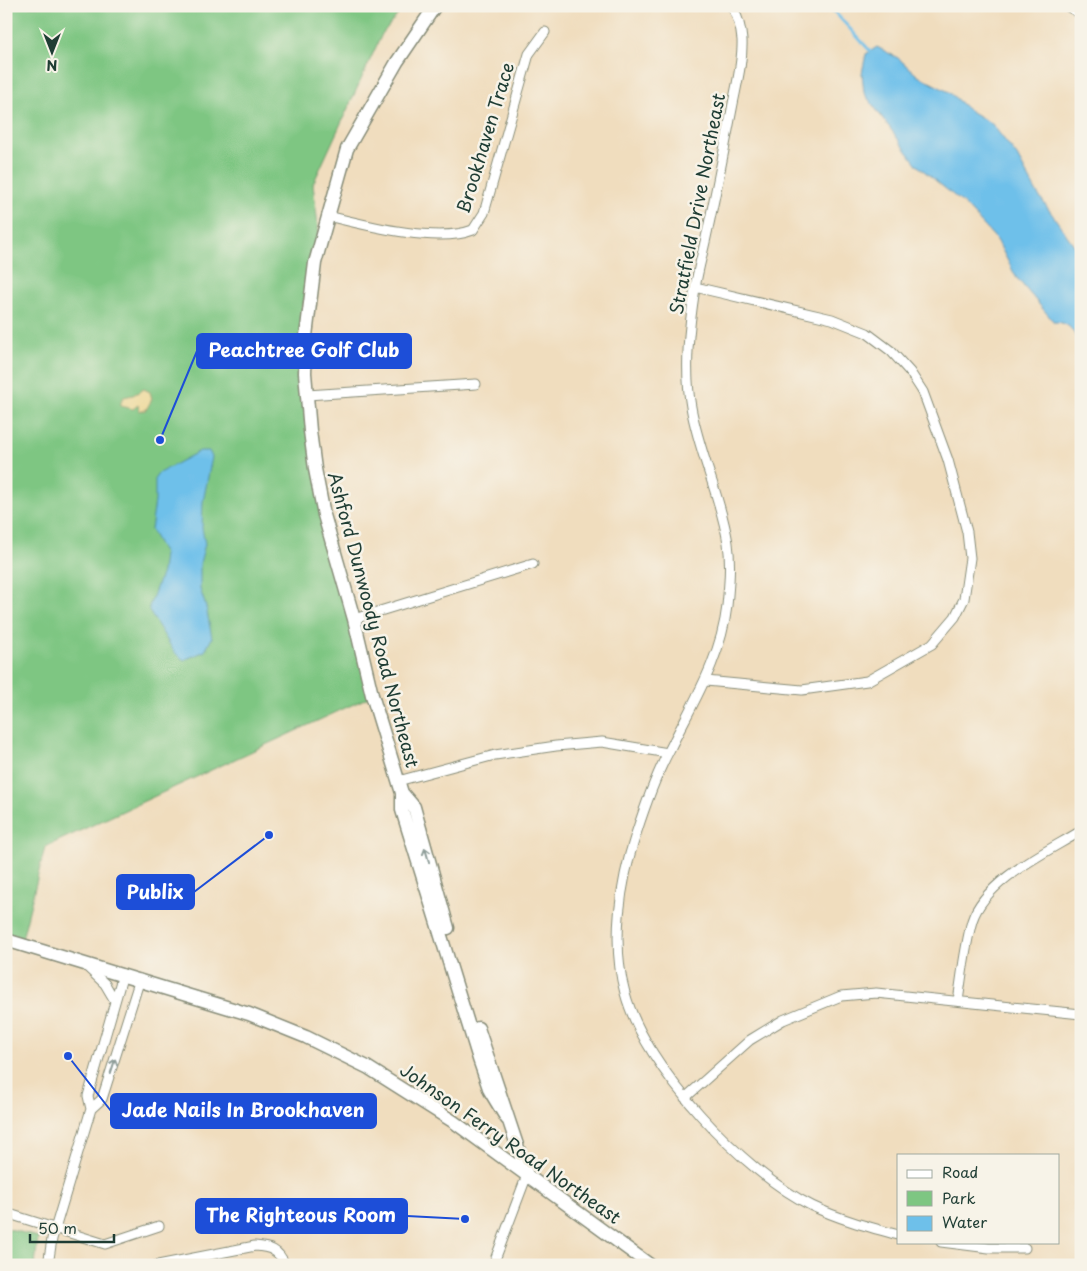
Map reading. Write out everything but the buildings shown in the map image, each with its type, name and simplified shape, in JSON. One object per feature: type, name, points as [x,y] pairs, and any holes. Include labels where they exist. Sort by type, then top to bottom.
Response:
[{"type":"main road","name":"Ashford Dunwoody Road Northeast","points":[[435,6],[397,62],[347,149],[315,263],[306,336],[307,395],[320,497],[354,619],[372,695],[400,787],[414,807],[459,966],[503,1099],[506,1119],[527,1175]]},
{"type":"main road","name":"Johnson Ferry Road Northeast","points":[[6,940],[124,974],[249,1014],[306,1037],[367,1067],[454,1122],[650,1265]]},
{"type":"street","name":"Stratfield Drive Northeast","points":[[732,6],[738,18],[742,40],[738,78],[695,287],[687,372],[691,409],[728,542],[730,575],[720,642],[706,681],[668,753],[636,834],[626,872],[619,918],[620,963],[625,995],[640,1030],[658,1063],[685,1098],[718,1134],[743,1156],[810,1205],[857,1224],[897,1235]]},
{"type":"street","points":[[1067,6],[1081,14]]},
{"type":"street","name":"Brookhaven Trace","points":[[328,216],[377,228],[451,235],[475,234],[484,213],[529,54],[545,32]]},
{"type":"street","points":[[695,287],[832,319],[867,333],[891,350],[910,372],[923,392],[948,460],[967,532],[970,558],[964,599],[955,617],[932,644],[867,681],[802,690],[706,681]]},
{"type":"street","points":[[307,395],[476,384]]},
{"type":"street","points":[[354,619],[533,564]]},
{"type":"street","points":[[400,787],[495,755],[556,746],[602,742],[668,753]]},
{"type":"street","points":[[958,1001],[973,919],[984,900],[1022,866],[1081,831]]},
{"type":"street","points":[[82,962],[104,984],[115,1001]]},
{"type":"street","points":[[48,1265],[56,1229],[91,1109],[88,1096],[124,974]]},
{"type":"street","points":[[91,1109],[102,1099],[140,979]]},
{"type":"street","points":[[685,1098],[750,1040],[783,1020],[812,1006],[841,996],[876,993],[1081,1014]]},
{"type":"street","points":[[493,1265],[527,1175]]},
{"type":"street","points":[[6,1213],[106,1244],[159,1226]]},
{"type":"street","points":[[956,1244],[989,1248],[1025,1248]]},
{"type":"street","points":[[158,1265],[255,1246],[268,1247],[281,1254],[285,1265]]},
{"type":"green space","points":[[6,6],[405,6],[382,34],[313,184],[319,234],[302,310],[304,375],[323,506],[369,697],[45,847],[20,947],[6,944]]},
{"type":"green space","points":[[6,1228],[38,1237],[35,1265],[6,1265]]},
{"type":"sand","points":[[144,389],[150,392],[152,399],[146,410],[139,411],[138,405],[133,409],[121,406],[121,401],[124,397]]},
{"type":"water","points":[[877,47],[898,58],[918,76],[949,92],[967,109],[992,124],[1017,156],[1037,193],[1081,255],[1081,358],[1076,338],[1071,328],[1054,322],[1016,277],[997,240],[964,204],[918,166],[864,93],[862,73],[866,54]]},
{"type":"water","points":[[200,451],[209,451],[212,457],[203,502],[202,528],[205,544],[200,563],[200,589],[206,607],[212,638],[205,651],[184,660],[175,653],[149,611],[162,572],[164,554],[151,530],[155,501],[155,478],[159,473]]},
{"type":"waterway","points":[[829,6],[873,54]]},
{"type":"place","name":"Peachtree Golf Club","points":[[160,440]]},
{"type":"place","name":"Publix","points":[[269,835]]},
{"type":"place","name":"Jade Nails In Brookhaven","points":[[68,1056]]},
{"type":"place","name":"The Righteous Room","points":[[465,1219]]}]
